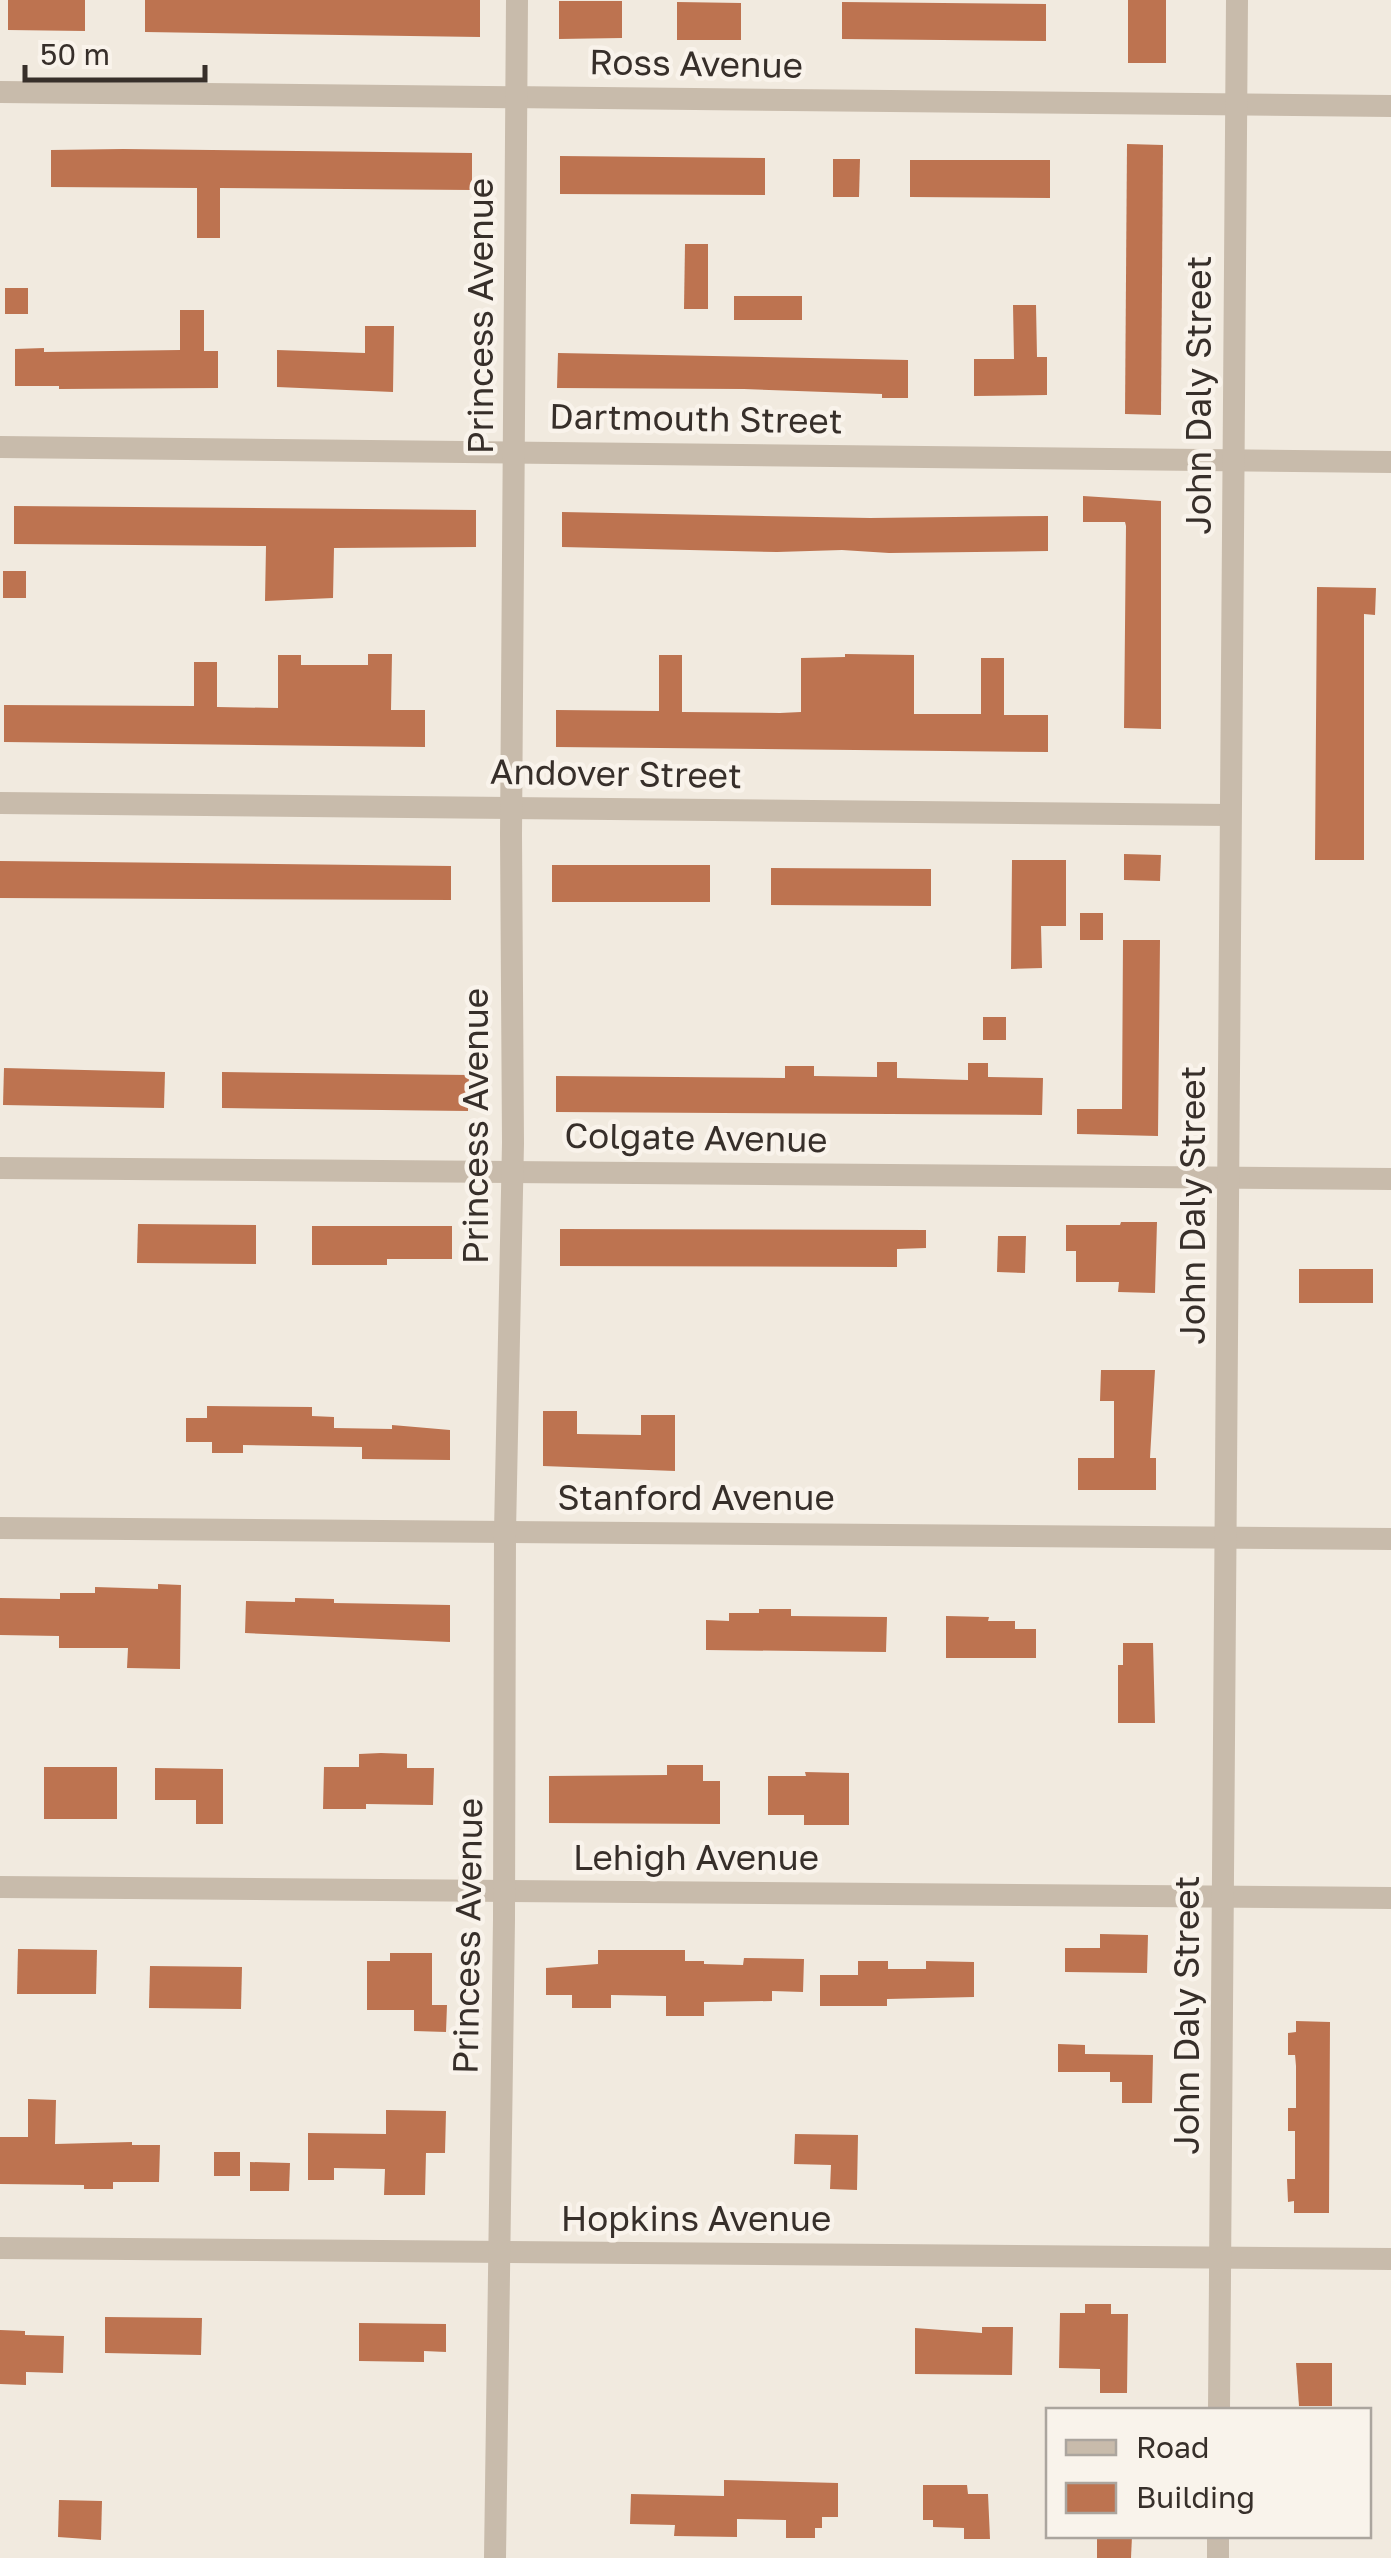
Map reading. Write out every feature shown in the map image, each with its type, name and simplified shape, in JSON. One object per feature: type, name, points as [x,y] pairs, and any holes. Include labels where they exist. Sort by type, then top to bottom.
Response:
[{"type":"street","name":"Princess Avenue","points":[[495,2558],[512,1172],[517,0]]},
{"type":"street","name":"John Daly Street","points":[[1219,2408],[1237,0]]},
{"type":"street","name":"Ross Avenue","points":[[0,92],[1391,106]]},
{"type":"street","name":"Dartmouth Street","points":[[0,448],[1391,462]]},
{"type":"street","name":"Andover Street","points":[[0,803],[1230,815]]},
{"type":"street","name":"Colgate Avenue","points":[[0,1168],[1391,1179]]},
{"type":"street","name":"Stanford Avenue","points":[[0,1528],[1391,1538]]},
{"type":"street","name":"Lehigh Avenue","points":[[0,1887],[1391,1898]]},
{"type":"street","name":"Hopkins Avenue","points":[[0,2248],[1391,2259]]},
{"type":"building","points":[[8,0],[85,0],[85,31],[8,30]]},
{"type":"building","points":[[145,0],[480,0],[480,37],[145,32]]},
{"type":"building","points":[[1128,0],[1166,0],[1166,63],[1128,63]]},
{"type":"building","points":[[559,1],[622,1],[622,38],[559,39]]},
{"type":"building","points":[[677,2],[741,3],[741,40],[677,40]]},
{"type":"building","points":[[842,2],[1046,4],[1046,41],[842,39]]},
{"type":"building","points":[[1127,144],[1163,145],[1161,415],[1125,414]]},
{"type":"building","points":[[51,150],[472,153],[472,190],[220,188],[220,238],[197,238],[197,188],[51,187]]},
{"type":"building","points":[[560,156],[765,158],[765,195],[560,194]]},
{"type":"building","points":[[833,159],[860,159],[859,197],[833,197]]},
{"type":"building","points":[[910,160],[1050,160],[1050,198],[910,197]]},
{"type":"building","points":[[685,244],[708,244],[708,309],[684,309]]},
{"type":"building","points":[[5,288],[28,288],[28,314],[5,314]]},
{"type":"building","points":[[734,296],[802,296],[802,320],[734,320]]},
{"type":"building","points":[[1013,305],[1036,305],[1037,357],[1047,357],[1047,395],[974,396],[974,359],[1014,359]]},
{"type":"building","points":[[180,310],[204,310],[204,351],[218,351],[218,388],[15,386],[15,349],[180,350]]},
{"type":"building","points":[[365,326],[394,326],[393,392],[277,387],[277,350],[365,353]]},
{"type":"building","points":[[558,353],[908,360],[908,398],[744,389],[557,388]]},
{"type":"building","points":[[1083,496],[1161,501],[1161,729],[1124,728],[1126,526],[1125,522],[1083,522]]},
{"type":"building","points":[[14,506],[476,510],[476,547],[334,548],[333,598],[265,601],[266,546],[14,544]]},
{"type":"building","points":[[562,512],[870,518],[1048,516],[1048,551],[889,553],[562,547]]},
{"type":"building","points":[[3,571],[26,571],[26,598],[3,598]]},
{"type":"building","points":[[1317,587],[1376,588],[1375,615],[1364,614],[1364,860],[1315,860]]},
{"type":"building","points":[[368,654],[392,654],[391,710],[425,710],[425,747],[4,742],[4,705],[194,706],[194,662],[217,662],[217,707],[278,708],[278,655],[301,655],[301,665],[368,665]]},
{"type":"building","points":[[659,655],[682,655],[682,712],[780,713],[801,712],[801,658],[914,655],[914,714],[981,714],[981,658],[1004,658],[1004,715],[1048,715],[1048,752],[556,747],[556,710],[659,711]]},
{"type":"building","points":[[1124,854],[1161,855],[1160,881],[1124,880]]},
{"type":"building","points":[[1012,860],[1066,860],[1066,926],[1041,926],[1042,968],[1011,969]]},
{"type":"building","points":[[0,861],[451,866],[451,900],[0,898]]},
{"type":"building","points":[[552,865],[710,865],[710,902],[552,902]]},
{"type":"building","points":[[771,868],[931,869],[931,906],[771,905]]},
{"type":"building","points":[[1080,913],[1103,913],[1103,940],[1080,940]]},
{"type":"building","points":[[1123,940],[1160,940],[1158,1136],[1077,1134],[1077,1109],[1122,1109]]},
{"type":"building","points":[[983,1017],[1006,1017],[1006,1040],[983,1040]]},
{"type":"building","points":[[877,1062],[897,1062],[897,1078],[968,1080],[968,1063],[988,1063],[988,1077],[1043,1078],[1042,1115],[556,1112],[556,1076],[785,1078],[785,1066],[814,1066],[814,1076],[877,1077]]},
{"type":"building","points":[[4,1068],[165,1072],[164,1108],[3,1105]]},
{"type":"building","points":[[222,1072],[469,1075],[468,1111],[222,1108]]},
{"type":"building","points":[[1157,1222],[1155,1293],[1118,1292],[1119,1282],[1076,1282],[1076,1251],[1066,1251],[1066,1225]]},
{"type":"building","points":[[138,1224],[256,1225],[256,1264],[137,1263]]},
{"type":"building","points":[[312,1226],[452,1226],[452,1259],[387,1259],[387,1265],[312,1265]]},
{"type":"building","points":[[560,1229],[926,1230],[926,1248],[897,1249],[897,1267],[560,1266]]},
{"type":"building","points":[[998,1236],[1026,1236],[1025,1273],[997,1272]]},
{"type":"building","points":[[1299,1269],[1373,1269],[1373,1303],[1299,1303]]},
{"type":"building","points":[[1101,1370],[1155,1370],[1150,1458],[1156,1458],[1156,1490],[1078,1490],[1078,1458],[1114,1458],[1114,1401],[1100,1401]]},
{"type":"building","points":[[207,1406],[312,1407],[312,1416],[334,1417],[334,1428],[392,1429],[392,1425],[450,1430],[450,1460],[362,1459],[362,1447],[243,1445],[243,1453],[212,1453],[212,1442],[186,1442],[186,1418],[207,1418]]},
{"type":"building","points":[[543,1411],[577,1411],[577,1434],[641,1435],[641,1415],[675,1415],[675,1471],[543,1466]]},
{"type":"building","points":[[158,1584],[181,1585],[180,1669],[127,1668],[128,1648],[59,1648],[59,1636],[0,1635],[0,1598],[60,1599],[60,1593],[95,1593],[95,1587],[158,1589]]},
{"type":"building","points":[[295,1598],[334,1599],[334,1603],[450,1605],[450,1642],[245,1633],[246,1601],[295,1602]]},
{"type":"building","points":[[759,1609],[791,1609],[791,1616],[887,1617],[886,1652],[706,1650],[706,1620],[729,1621],[729,1613],[759,1613]]},
{"type":"building","points":[[946,1616],[989,1617],[988,1621],[1015,1621],[1015,1629],[1036,1629],[1036,1658],[946,1658]]},
{"type":"building","points":[[1123,1643],[1153,1643],[1155,1723],[1118,1723],[1118,1665],[1123,1665]]},
{"type":"building","points":[[359,1754],[407,1754],[407,1768],[434,1768],[433,1805],[366,1804],[366,1809],[323,1809],[324,1767],[359,1767]]},
{"type":"building","points":[[667,1765],[703,1765],[703,1781],[720,1781],[720,1824],[549,1823],[549,1776],[667,1775]]},
{"type":"building","points":[[44,1767],[117,1767],[117,1819],[44,1819]]},
{"type":"building","points":[[155,1768],[223,1769],[223,1824],[196,1824],[196,1800],[155,1800]]},
{"type":"building","points":[[805,1772],[849,1773],[849,1825],[804,1825],[804,1815],[768,1815],[768,1776],[806,1776]]},
{"type":"building","points":[[1100,1934],[1148,1935],[1147,1973],[1065,1972],[1065,1948],[1100,1948]]},
{"type":"building","points":[[18,1949],[97,1950],[96,1994],[17,1994]]},
{"type":"building","points":[[598,1950],[685,1950],[685,1961],[704,1964],[743,1965],[744,1958],[804,1959],[803,1992],[772,1991],[772,2001],[704,2002],[704,2016],[666,2016],[666,1996],[611,1995],[611,2008],[572,2008],[572,1995],[546,1995],[546,1968],[598,1964]]},
{"type":"building","points":[[390,1953],[432,1953],[432,2005],[447,2005],[446,2032],[414,2031],[414,2010],[367,2010],[367,1961],[390,1961]]},
{"type":"building","points":[[858,1961],[888,1961],[888,1969],[926,1969],[926,1961],[974,1962],[974,1997],[887,1999],[887,2006],[820,2006],[820,1975],[858,1975]]},
{"type":"building","points":[[150,1966],[242,1967],[241,2009],[149,2008]]},
{"type":"building","points":[[1296,2021],[1330,2022],[1329,2213],[1294,2213],[1294,2201],[1288,2202],[1287,2179],[1295,2179],[1295,2131],[1288,2131],[1288,2108],[1296,2108],[1296,2066],[1295,2055],[1288,2055],[1288,2033],[1296,2032]]},
{"type":"building","points":[[1058,2044],[1085,2045],[1085,2054],[1153,2055],[1152,2103],[1122,2103],[1122,2082],[1110,2082],[1110,2072],[1058,2072]]},
{"type":"building","points":[[28,2099],[56,2100],[55,2144],[160,2145],[159,2182],[113,2182],[113,2189],[0,2184],[0,2137],[28,2137]]},
{"type":"building","points":[[386,2110],[446,2111],[445,2153],[426,2153],[425,2195],[384,2195],[385,2169],[334,2168],[334,2180],[308,2180],[308,2133],[386,2134]]},
{"type":"building","points":[[795,2134],[858,2135],[857,2190],[830,2189],[831,2165],[794,2164]]},
{"type":"building","points":[[214,2152],[240,2152],[240,2176],[214,2176]]},
{"type":"building","points":[[250,2162],[290,2163],[289,2191],[250,2191]]},
{"type":"building","points":[[1085,2304],[1111,2304],[1111,2314],[1128,2314],[1127,2393],[1100,2393],[1100,2369],[1059,2368],[1060,2313],[1085,2313]]},
{"type":"building","points":[[105,2317],[202,2318],[201,2355],[105,2353]]},
{"type":"building","points":[[359,2323],[446,2324],[446,2352],[424,2351],[424,2362],[359,2361]]},
{"type":"building","points":[[982,2327],[1013,2327],[1012,2375],[915,2374],[915,2328],[982,2333]]},
{"type":"building","points":[[0,2330],[64,2336],[63,2373],[26,2372],[26,2385],[0,2384]]},
{"type":"building","points":[[1296,2363],[1332,2363],[1332,2406],[1299,2406]]},
{"type":"building","points":[[724,2480],[838,2483],[838,2517],[822,2517],[822,2528],[815,2528],[815,2538],[786,2538],[786,2520],[737,2519],[737,2537],[674,2536],[675,2525],[630,2524],[631,2494],[724,2496]]},
{"type":"building","points":[[923,2485],[967,2485],[968,2494],[988,2494],[990,2539],[964,2539],[964,2528],[933,2527],[933,2520],[923,2520]]},
{"type":"building","points":[[59,2500],[102,2501],[101,2540],[58,2537]]},
{"type":"building","points":[[1097,2538],[1132,2538],[1131,2558],[1097,2558]]}]
